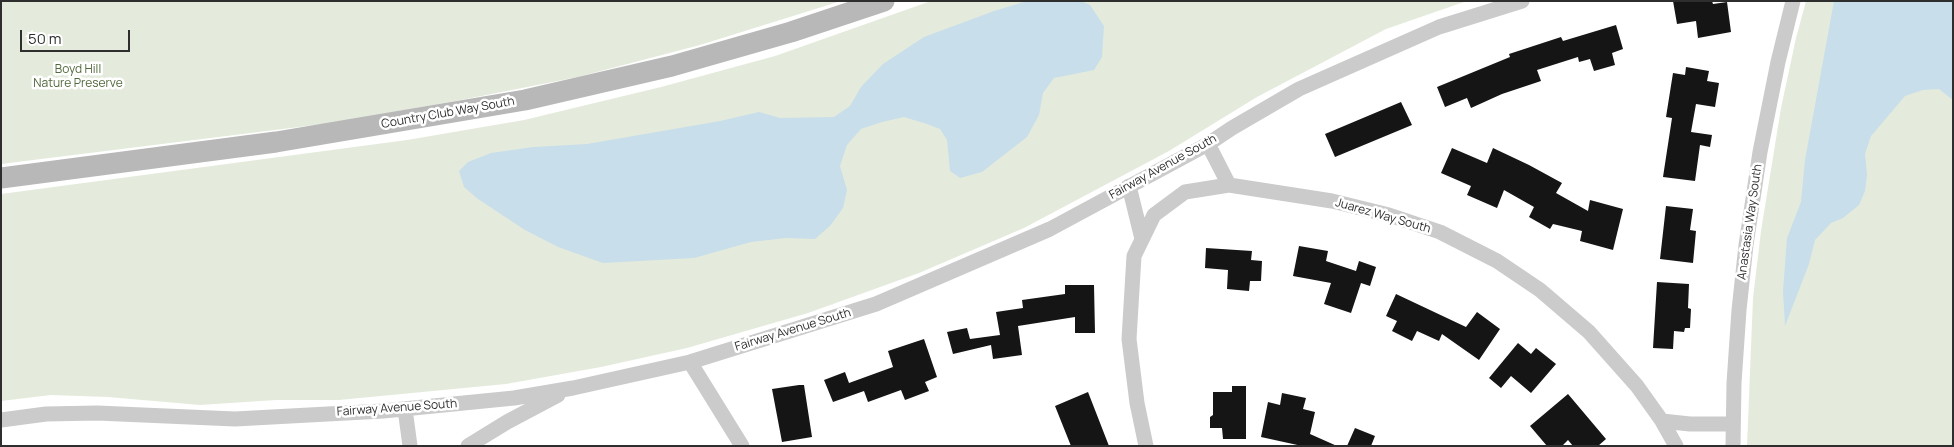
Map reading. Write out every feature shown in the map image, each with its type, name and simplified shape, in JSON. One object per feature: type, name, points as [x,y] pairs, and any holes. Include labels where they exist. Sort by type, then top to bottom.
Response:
[{"type":"street","name":"Country Club Way South","points":[[1,178],[276,142],[525,100],[672,66],[791,32],[884,1]]},
{"type":"street","name":"Fairway Avenue South","points":[[1,420],[46,414],[235,419],[405,409],[514,398],[573,388],[690,362],[876,304],[1050,228],[1208,144],[1232,128],[1308,86],[1439,27],[1522,1]]},
{"type":"street","name":"Anastasia Way South","points":[[1733,446],[1738,319],[1746,245],[1760,152],[1778,62],[1794,1]]},
{"type":"street","points":[[1208,144],[1229,185]]},
{"type":"street","name":"Juarez Way South","points":[[1146,446],[1136,403],[1129,339],[1134,256],[1154,215],[1185,192],[1229,185],[1332,201],[1389,215],[1440,232],[1497,261],[1540,290],[1589,332],[1637,386],[1662,421],[1676,446]]},
{"type":"street","points":[[1129,186],[1142,239]]},
{"type":"street","points":[[690,362],[742,446]]},
{"type":"street","points":[[468,446],[507,422],[573,388]]},
{"type":"street","points":[[405,409],[410,446]]},
{"type":"street","points":[[1662,421],[1690,424],[1733,424]]},
{"type":"green space","name":"Boyd Hill Nature Preserve","points":[[1,1],[841,1],[700,45],[578,77],[461,100],[331,123],[1,164]]},
{"type":"green space","points":[[931,1],[1467,1],[1386,29],[1257,97],[1169,151],[1024,228],[919,273],[808,313],[687,348],[601,367],[506,384],[339,400],[276,400],[200,405],[108,397],[51,395],[1,401],[1,194],[407,140],[524,120],[661,87],[775,56]]},
{"type":"green space","points":[[1806,1],[1953,1],[1953,446],[1747,446],[1753,298],[1761,231],[1781,108]]},
{"type":"water","points":[[1027,1],[1081,1],[1090,5],[1104,26],[1102,57],[1094,70],[1054,78],[1043,93],[1039,115],[1027,137],[982,172],[960,178],[950,171],[947,140],[940,129],[904,117],[861,129],[847,145],[840,166],[847,190],[843,208],[830,226],[815,239],[786,238],[751,242],[694,258],[603,263],[558,247],[525,230],[478,199],[464,187],[459,171],[468,162],[491,153],[533,147],[587,144],[720,121],[759,112],[780,118],[834,117],[850,106],[861,87],[883,64],[924,37]]},
{"type":"water","points":[[1834,1],[1953,1],[1953,100],[1939,89],[1923,90],[1905,96],[1871,136],[1865,154],[1867,175],[1865,191],[1859,205],[1843,218],[1831,223],[1815,240],[1809,264],[1785,326],[1783,291],[1787,238],[1801,202],[1805,160]]},
{"type":"building","points":[[1673,1],[1712,1],[1713,4],[1727,2],[1731,32],[1698,38],[1696,21],[1677,24]]},
{"type":"building","points":[[1616,25],[1623,49],[1612,53],[1615,65],[1594,71],[1590,59],[1579,62],[1578,57],[1537,70],[1541,81],[1502,94],[1471,108],[1467,98],[1445,107],[1437,87],[1510,57],[1509,54],[1561,37],[1563,41]]},
{"type":"building","points":[[1686,67],[1709,71],[1707,81],[1719,83],[1715,107],[1696,104],[1691,132],[1712,135],[1710,147],[1700,145],[1695,181],[1663,177],[1672,118],[1666,117],[1673,73],[1685,75]]},
{"type":"building","points":[[1401,102],[1412,125],[1335,157],[1325,134]]},
{"type":"building","points":[[1452,148],[1487,163],[1493,148],[1562,183],[1556,193],[1588,211],[1590,200],[1623,209],[1613,250],[1580,241],[1582,231],[1553,224],[1550,229],[1529,217],[1534,207],[1504,190],[1497,208],[1467,195],[1471,186],[1441,173]]},
{"type":"building","points":[[1666,206],[1693,209],[1690,230],[1696,231],[1693,263],[1660,259]]},
{"type":"building","points":[[1299,246],[1328,251],[1326,261],[1356,271],[1359,261],[1376,267],[1370,286],[1361,283],[1351,313],[1324,304],[1331,283],[1293,276]]},
{"type":"building","points":[[1206,248],[1252,251],[1251,260],[1262,261],[1261,281],[1250,281],[1249,291],[1227,289],[1228,270],[1205,268]]},
{"type":"building","points":[[1657,282],[1689,284],[1688,308],[1691,309],[1690,328],[1685,328],[1684,332],[1674,331],[1673,349],[1653,348]]},
{"type":"building","points":[[1065,285],[1094,285],[1095,333],[1075,333],[1075,317],[1018,326],[1022,355],[993,359],[991,345],[953,354],[947,332],[967,328],[970,339],[1000,335],[996,312],[1023,308],[1022,300],[1065,294]]},
{"type":"building","points":[[1396,294],[1466,327],[1477,312],[1500,329],[1479,360],[1442,334],[1439,341],[1417,331],[1412,341],[1392,331],[1397,321],[1386,316]]},
{"type":"building","points":[[924,339],[937,377],[925,382],[929,391],[905,400],[901,390],[868,402],[864,391],[833,402],[824,380],[845,372],[849,383],[893,367],[888,351]]},
{"type":"building","points":[[1518,343],[1531,354],[1536,348],[1556,364],[1531,393],[1511,376],[1501,388],[1489,378]]},
{"type":"building","points":[[804,385],[812,437],[782,442],[772,389]]},
{"type":"building","points":[[1232,386],[1246,386],[1246,439],[1223,439],[1222,428],[1210,428],[1210,417],[1213,415],[1213,392],[1232,392]]},
{"type":"building","points":[[1088,392],[1109,446],[1071,446],[1055,406]]},
{"type":"building","points":[[1282,393],[1306,398],[1303,409],[1315,412],[1310,434],[1337,446],[1302,446],[1261,437],[1268,402],[1280,405]]},
{"type":"building","points":[[1568,394],[1606,439],[1598,446],[1573,446],[1568,440],[1562,446],[1547,446],[1530,426]]},
{"type":"building","points":[[1355,428],[1375,436],[1371,446],[1347,446]]}]
